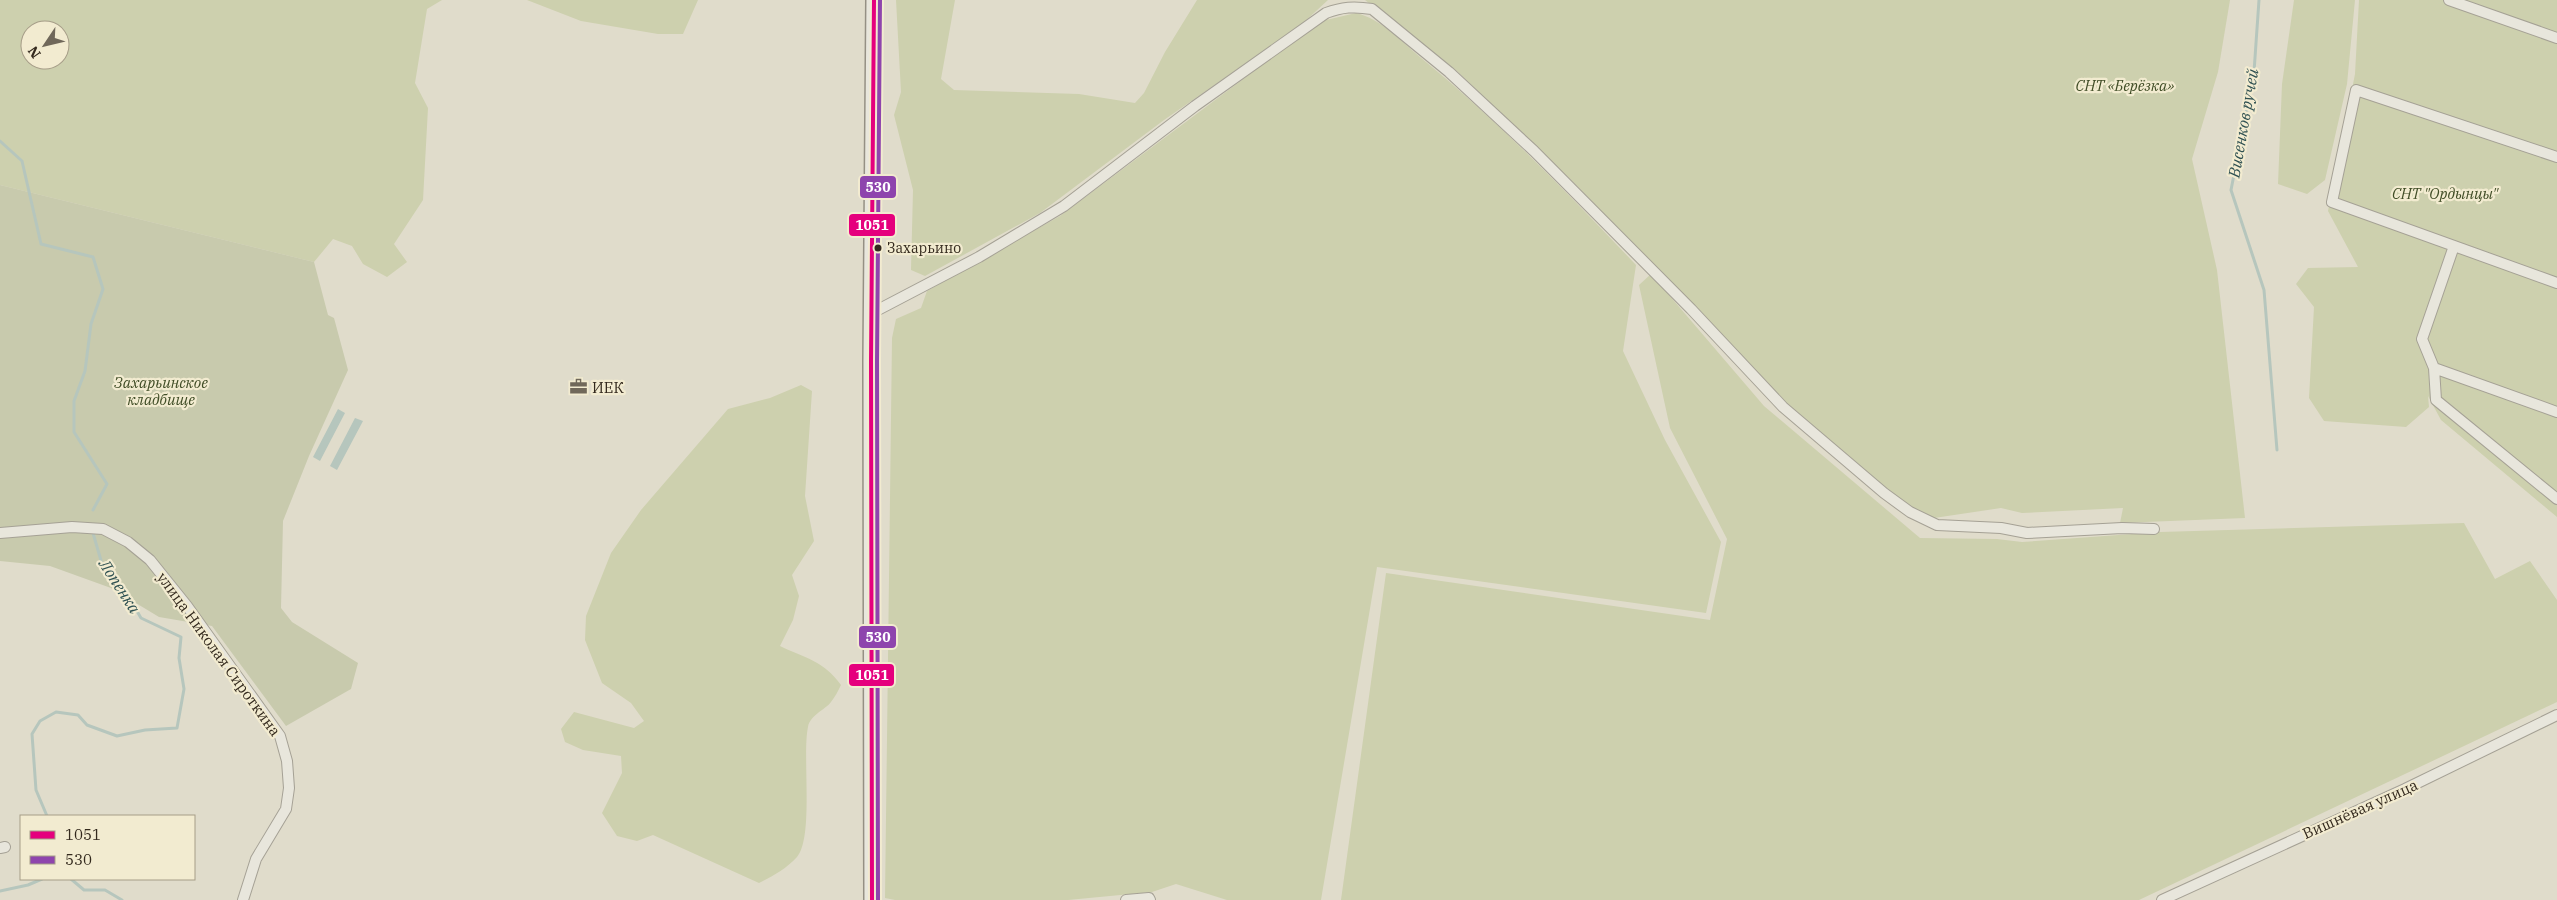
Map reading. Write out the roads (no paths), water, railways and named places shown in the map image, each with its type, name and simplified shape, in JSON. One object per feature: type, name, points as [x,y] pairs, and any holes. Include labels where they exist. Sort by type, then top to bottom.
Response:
[{"type":"main road","points":[[872,900],[874,0]]},
{"type":"street","points":[[2449,0],[2557,38]]},
{"type":"street","points":[[872,313],[979,257],[1064,206],[1195,106],[1326,13],[1341,7],[1355,6],[1372,10],[1449,72],[1534,151],[1611,228],[1783,407],[1884,493],[1910,512],[1937,525],[2001,528],[2027,533],[2122,528],[2154,529]]},
{"type":"street","points":[[2557,157],[2356,90],[2332,202],[2557,283]]},
{"type":"street","points":[[2454,246],[2422,339],[2434,368],[2436,400],[2557,499]]},
{"type":"street","points":[[2434,368],[2557,412]]},
{"type":"street","name":"улица Николая Сироткина","points":[[0,533],[72,526],[103,529],[128,542],[150,560],[187,606],[280,736],[287,761],[289,788],[286,809],[256,859],[243,900]]},
{"type":"street","name":"Вишнёвая улица","points":[[2162,900],[2414,785],[2557,715]]},
{"type":"street","points":[[1126,900],[1149,898],[1150,900]]},
{"type":"waterway","name":"Висенков ручей","points":[[2259,0],[2254,72],[2231,190],[2264,290],[2277,450]]},
{"type":"waterway","name":"Лопенка","points":[[0,141],[22,161],[41,244],[93,257],[103,289],[91,324],[85,371],[74,401],[74,432],[107,484],[93,510]]},
{"type":"waterway","name":"Лопенка","points":[[47,815],[36,790],[32,734],[40,721],[56,712],[78,715],[87,725],[117,736],[145,730],[177,728],[184,689],[179,658],[181,637],[141,618],[124,589],[102,564],[93,533]]},
{"type":"waterway","name":"Лопенка","points":[[0,891],[28,885],[40,880]]},
{"type":"waterway","points":[[72,880],[84,890],[105,890],[122,900]]},
{"type":"place","name":"Захарьино","points":[[878,248]]},
{"type":"place","name":"ИЕК","points":[[578,387]]},
{"type":"park label","name":"СНТ «Берёзка»","points":[[2125,85]]},
{"type":"park label","name":"СНТ \"Ордынцы\"","points":[[2445,193]]},
{"type":"park label","name":"Захарьинское кладбище","points":[[161,390]]}]
